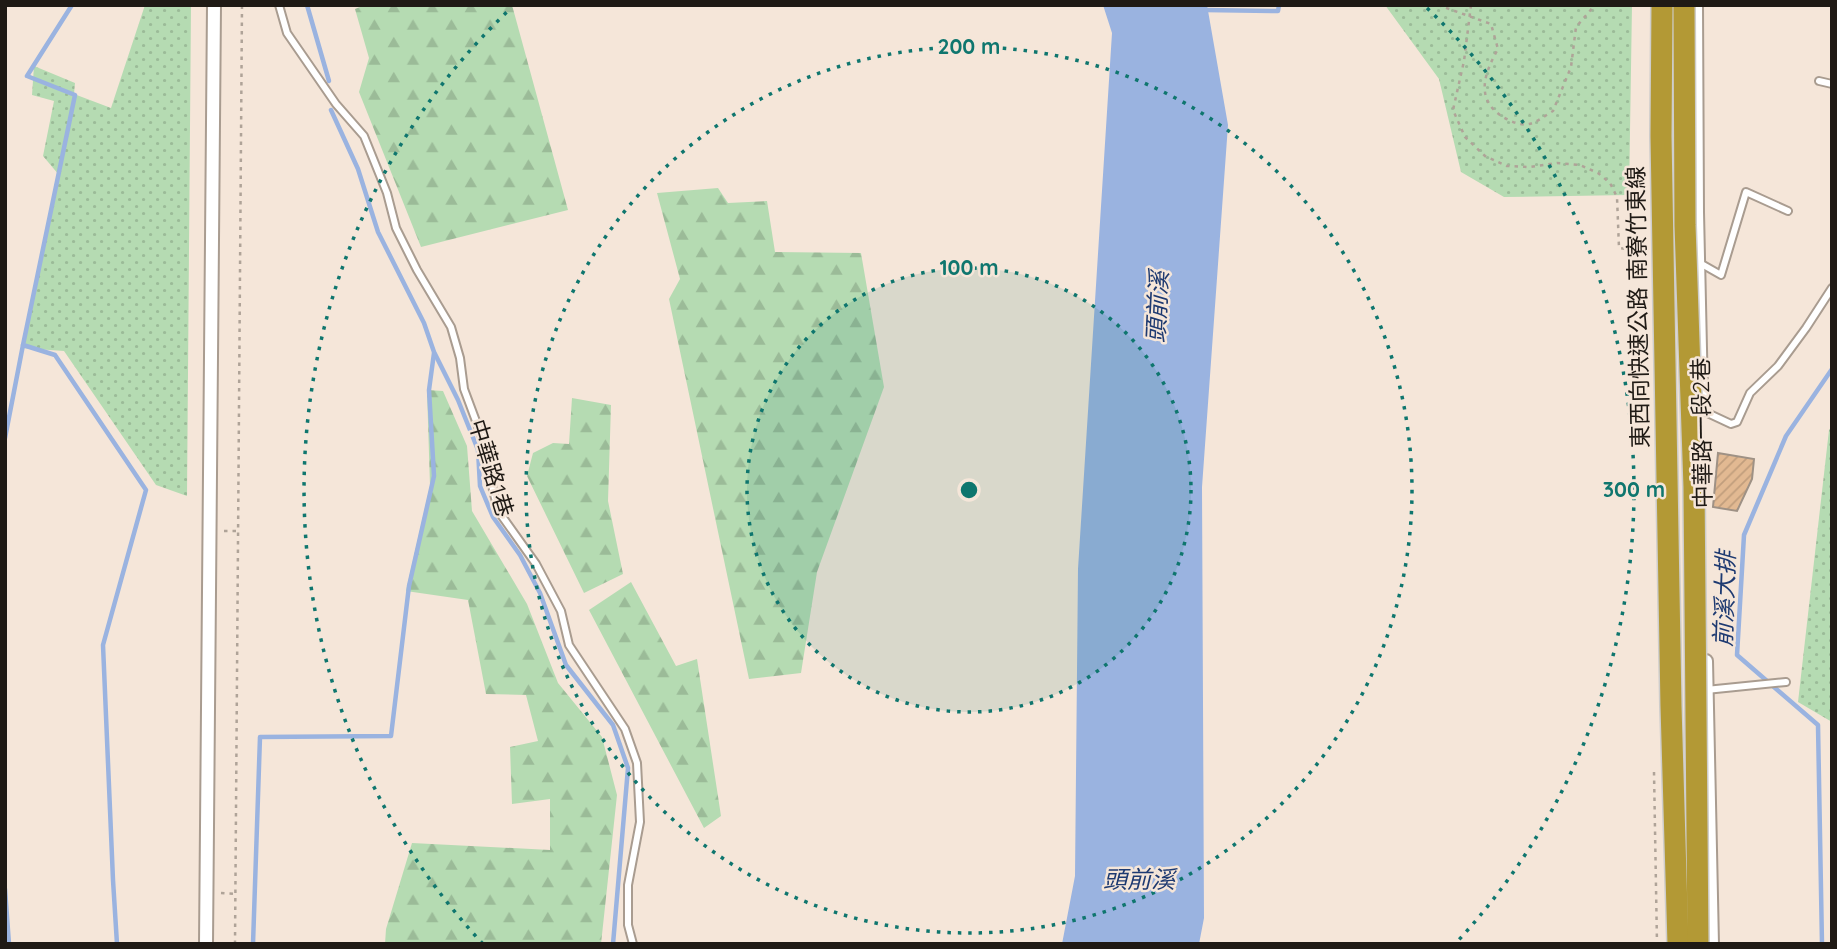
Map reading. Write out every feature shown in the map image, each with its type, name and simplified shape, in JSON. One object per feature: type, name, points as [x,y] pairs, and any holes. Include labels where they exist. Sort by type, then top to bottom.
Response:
[{"type":"highway","name":"東西向快速公路 南寮竹東線","points":[[1662,5],[1661,136],[1670,678],[1678,944]]},
{"type":"highway","points":[[1684,5],[1685,225],[1694,487],[1698,944]]},
{"type":"street","points":[[206,944],[214,5]]},
{"type":"street","name":"中華路一段2巷","points":[[1696,5],[1712,944]]},
{"type":"lane","name":"中華路1巷","points":[[279,5],[287,33],[336,104],[364,136],[387,193],[396,228],[451,327],[460,358],[464,389],[489,456],[493,491],[499,512],[536,564],[561,611],[569,645],[625,729],[637,763],[640,822],[628,885],[628,925],[633,944]]},
{"type":"lane","points":[[1819,81],[1832,84]]},
{"type":"lane","points":[[1699,262],[1721,275],[1746,192],[1788,211]]},
{"type":"lane","points":[[1701,410],[1731,425],[1737,422],[1750,393],[1778,366],[1832,288]]},
{"type":"lane","points":[[1706,691],[1786,682]]},
{"type":"path","points":[[235,944],[242,5]]},
{"type":"path","points":[[1438,5],[1491,24],[1498,49],[1486,71],[1485,95],[1496,113],[1511,122],[1529,124],[1553,111],[1571,67],[1576,27],[1595,5]]},
{"type":"path","points":[[1471,5],[1464,61],[1453,110],[1465,136],[1485,156],[1507,166],[1529,167],[1557,163],[1580,165],[1598,173],[1610,183],[1617,197],[1619,248],[1645,251]]},
{"type":"green space","points":[[145,5],[191,5],[187,496],[156,485],[64,351],[21,348],[59,175],[43,156],[54,101],[32,95],[34,66],[75,83],[74,94],[111,108]]},
{"type":"green space","points":[[365,5],[512,5],[568,210],[421,247],[359,92],[369,58],[355,9]]},
{"type":"green space","points":[[1385,5],[1632,5],[1629,195],[1504,197],[1461,172],[1439,79]]},
{"type":"green space","points":[[718,188],[728,203],[767,201],[775,252],[861,253],[884,387],[817,572],[801,673],[749,679],[669,299],[680,279],[657,193]]},
{"type":"green space","points":[[427,390],[443,391],[467,446],[472,511],[527,604],[558,683],[602,737],[617,795],[601,944],[385,944],[386,929],[412,843],[550,850],[550,799],[512,804],[510,747],[538,741],[526,695],[486,694],[468,600],[406,591],[430,486]]},
{"type":"green space","points":[[572,398],[611,405],[608,501],[623,574],[584,593],[527,476],[533,453],[553,443],[569,444]]},
{"type":"green space","points":[[1832,426],[1832,722],[1798,702],[1829,430]]},
{"type":"green space","points":[[631,582],[676,666],[697,659],[721,816],[704,828],[589,610]]},
{"type":"water","name":"頭前溪","points":[[1103,5],[1207,5],[1228,125],[1202,487],[1204,918],[1199,944],[1062,944],[1075,876],[1078,569],[1112,33]]},
{"type":"building","points":[[1718,453],[1754,459],[1752,479],[1737,511],[1713,507]]},
{"type":"waterway","points":[[72,5],[27,76],[75,95],[23,345],[55,355],[146,490],[103,645],[117,944]]},
{"type":"waterway","points":[[307,5],[329,81]]},
{"type":"waterway","points":[[1205,10],[1278,11],[1279,5]]},
{"type":"waterway","points":[[331,110],[358,169],[378,232],[424,323],[434,352],[458,400],[478,450],[480,486],[493,517],[520,555],[540,593],[566,665],[613,725],[628,768],[613,944]]},
{"type":"waterway","points":[[5,438],[23,345]]},
{"type":"waterway","points":[[253,944],[260,737],[391,736],[409,586],[434,476],[429,390],[434,353]]},
{"type":"waterway","name":"前溪大排","points":[[1822,944],[1818,725],[1737,655],[1744,535],[1786,436],[1832,369]]},
{"type":"waterway","points":[[5,889],[9,944]]}]
